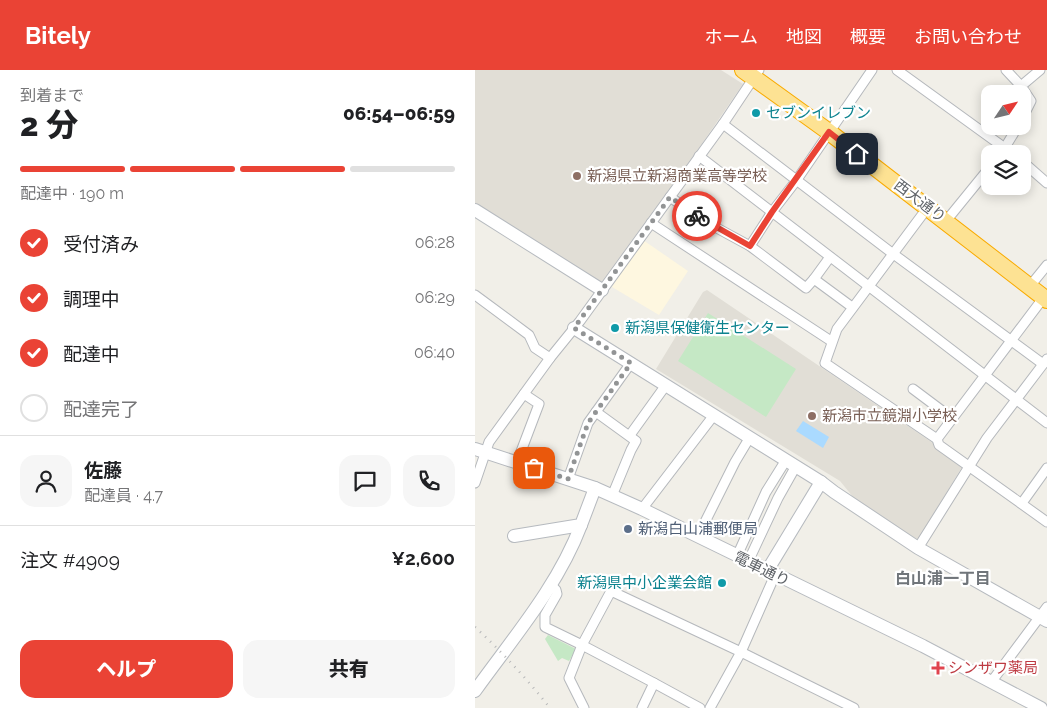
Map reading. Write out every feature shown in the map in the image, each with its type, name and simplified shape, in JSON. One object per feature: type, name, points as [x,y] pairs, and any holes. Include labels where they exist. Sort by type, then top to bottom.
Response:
[{"type":"highway","name":"西大通り","points":[[752,73],[1045,298]]},
{"type":"street","points":[[750,246],[872,70]]},
{"type":"street","points":[[897,70],[998,145]]},
{"type":"street","points":[[1006,70],[1020,85]]},
{"type":"street","points":[[1022,85],[1040,70]]},
{"type":"street","points":[[475,483],[480,450],[489,442],[574,328],[723,124],[752,73]]},
{"type":"street","points":[[723,124],[892,253],[1011,340],[1045,361],[987,438],[918,548]]},
{"type":"street","points":[[699,156],[1047,423]]},
{"type":"street","points":[[1031,169],[1047,183]]},
{"type":"street","points":[[946,222],[981,178]]},
{"type":"street","points":[[670,197],[703,221],[750,246],[806,288],[831,257]]},
{"type":"street","points":[[928,207],[837,329],[831,341],[825,363],[937,439],[939,445],[1047,522]]},
{"type":"street","points":[[475,210],[602,290]]},
{"type":"street","points":[[651,223],[831,341]]},
{"type":"street","points":[[1030,286],[1047,265]]},
{"type":"street","points":[[815,279],[852,307]]},
{"type":"street","points":[[475,295],[529,335],[535,348],[550,358]]},
{"type":"street","points":[[937,439],[1045,298]]},
{"type":"street","points":[[574,328],[821,482],[833,492],[918,548],[1045,615],[992,681]]},
{"type":"street","points":[[568,479],[588,423],[631,363]]},
{"type":"street","points":[[630,435],[666,385]]},
{"type":"street","points":[[913,389],[953,419]]},
{"type":"street","points":[[517,462],[539,404],[524,394]]},
{"type":"street","points":[[596,412],[636,441],[612,496]]},
{"type":"street","points":[[642,509],[715,415]]},
{"type":"street","points":[[698,536],[735,462],[750,437]]},
{"type":"street","name":"電車通り","points":[[480,450],[595,488],[642,509],[992,681],[1041,708]]},
{"type":"street","points":[[743,559],[766,492],[791,463]]},
{"type":"street","points":[[743,559],[778,498],[791,463]]},
{"type":"street","points":[[1022,503],[1047,468]]},
{"type":"street","points":[[710,708],[741,652],[771,573],[821,482]]},
{"type":"street","points":[[475,691],[551,585],[569,553],[595,488]]},
{"type":"street","points":[[515,536],[581,525]]},
{"type":"street","points":[[551,585],[557,594],[545,615],[545,627],[701,708]]},
{"type":"street","points":[[584,708],[569,678],[582,646],[611,591],[854,708]]},
{"type":"street","points":[[642,708],[654,683]]},
{"type":"shaded area","name":"新潟県立新潟商業高等学校","points":[[475,70],[721,70],[743,84],[600,284],[475,204]]},
{"type":"shaded area","points":[[643,240],[688,271],[659,315],[612,287]]},
{"type":"shaded area","name":"新潟市立鏡淵小学校","points":[[707,290],[961,462],[962,467],[919,538],[917,539],[858,503],[840,481],[656,369],[703,292]]},
{"type":"green space","points":[[708,313],[796,369],[766,417],[678,361]]},
{"type":"green space","points":[[548,635],[576,649],[569,661],[562,658],[558,661],[545,639]]},
{"type":"water","points":[[803,421],[829,437],[823,448],[796,431]]},
{"type":"railway","points":[[475,627],[514,666],[550,708]]},
{"type":"way so far","points":[[534,468],[568,479],[588,423],[631,363],[574,328],[670,197],[697,216]]},
{"type":"place","name":"セブンイレブン","points":[[756,113]]},
{"type":"place","name":"新潟県立新潟商業高等学校","points":[[577,176]]},
{"type":"place","name":"新潟県保健衛生センター","points":[[615,328]]},
{"type":"place","name":"新潟市立鏡淵小学校","points":[[812,416]]},
{"type":"place","name":"新潟白山浦郵便局","points":[[628,529]]},
{"type":"place","name":"新潟県中小企業会館","points":[[722,583]]},
{"type":"place","name":"シンザワ薬局","points":[[938,668]]},
{"type":"district","name":"白山浦一丁目","points":[[943,578]]},
{"type":"route","points":[[697,216],[750,246],[829,132],[857,154]]}]
